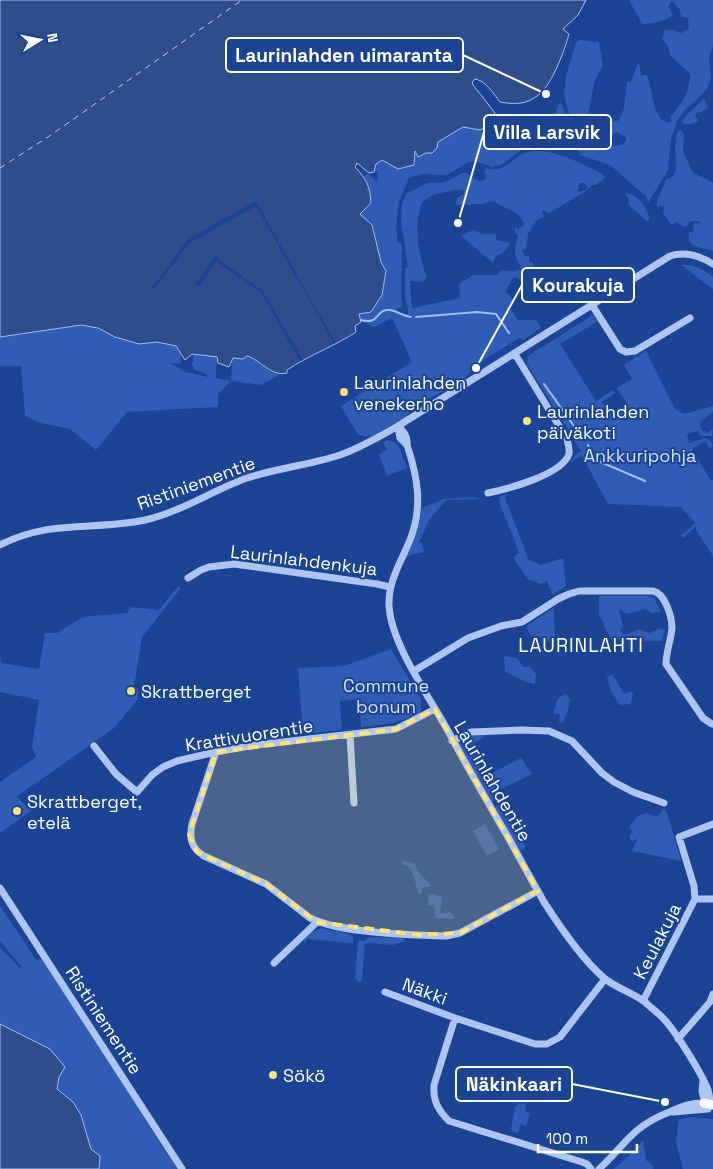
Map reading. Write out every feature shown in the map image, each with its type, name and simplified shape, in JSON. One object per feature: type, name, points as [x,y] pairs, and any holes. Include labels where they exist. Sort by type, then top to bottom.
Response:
[{"type":"street","name":"Ristiniementie","points":[[0,545],[38,530],[60,526],[128,523],[166,514],[223,487],[249,478],[339,455],[370,442],[398,426],[674,255],[695,255],[713,264]]},
{"type":"street","points":[[592,305],[620,349],[626,352],[635,351],[690,318]]},
{"type":"street","points":[[488,493],[520,485],[538,478],[563,463],[570,449],[567,439],[515,354]]},
{"type":"street","name":"Laurinlahdentie","points":[[398,426],[400,438],[407,445],[417,481],[418,505],[413,531],[395,570],[390,587],[389,606],[393,628],[452,741],[538,891],[574,945],[605,979],[643,1001],[663,1018],[703,1080],[708,1090],[710,1106]]},
{"type":"street","name":"Laurinlahdenkuja","points":[[188,578],[205,568],[234,564],[390,587]]},
{"type":"street","points":[[414,671],[468,638],[501,626],[522,622],[568,594],[586,591],[657,592],[664,600],[672,624],[666,664],[703,718],[712,724]]},
{"type":"street","name":"Krattivuorentie","points":[[94,746],[116,774],[137,792],[152,775],[163,767],[177,761],[256,745],[396,729],[435,709]]},
{"type":"street","points":[[452,741],[471,732],[480,731],[539,730],[549,732],[572,741],[602,773],[614,782],[624,788],[664,803]]},
{"type":"street","points":[[350,735],[354,803]]},
{"type":"street","points":[[216,752],[189,835],[193,846],[197,852],[204,856],[271,887],[299,910],[318,922],[356,929],[446,936],[460,933],[538,891]]},
{"type":"street","name":"Keulakuja","points":[[643,1001],[696,899],[694,886],[679,837],[713,824]]},
{"type":"street","name":"Ristiniementie","points":[[0,888],[182,1169]]},
{"type":"street","points":[[696,899],[713,899]]},
{"type":"street","points":[[274,963],[318,922]]},
{"type":"street","name":"Näkki","points":[[385,992],[455,1018],[535,1044],[547,1044],[560,1036],[605,979]]},
{"type":"street","points":[[678,1039],[710,1002],[713,994]]},
{"type":"street","points":[[455,1018],[434,1086],[433,1093],[438,1110],[449,1120],[574,1159],[588,1164],[591,1169]]},
{"type":"street","points":[[599,1169],[636,1130],[657,1116],[682,1105],[710,1106]]},
{"type":"highlighted area","points":[[435,709],[538,891],[460,933],[420,935],[317,922],[266,884],[197,852],[189,835],[216,752],[396,729]]},
{"type":"green space","points":[[629,0],[713,0],[713,46],[709,56],[711,78],[707,89],[683,112],[677,121],[671,139],[668,170],[648,203],[646,196],[610,165],[580,155],[564,95],[566,76],[576,42],[580,40],[599,42],[603,65],[594,83],[589,110],[588,132],[600,147],[622,145],[626,141],[626,137],[617,132],[609,137],[605,134],[607,120],[618,121],[624,109],[627,82],[631,82],[639,64],[641,75],[647,75],[659,116],[668,123],[672,121],[670,117],[687,92],[690,74],[670,55],[668,46],[662,39],[665,30],[681,33],[689,29],[688,18],[681,17],[680,10],[672,1],[668,6],[673,15],[662,21],[642,24]]},
{"type":"green space","points":[[473,85],[515,137],[517,148],[520,151],[501,165],[492,167],[475,161],[468,162],[447,175],[422,174],[409,178],[399,201],[396,226],[398,243],[401,243],[402,248],[401,300],[403,307],[397,309],[399,313],[408,314],[405,298],[405,268],[408,267],[401,221],[402,203],[407,193],[427,183],[445,182],[464,172],[479,181],[485,180],[486,175],[484,171],[486,168],[498,169],[523,154],[537,151],[567,157],[603,174],[605,178],[596,185],[592,185],[589,189],[548,214],[544,209],[542,214],[545,216],[534,222],[536,224],[533,225],[528,234],[526,249],[522,250],[525,256],[529,255],[529,262],[532,262],[534,266],[524,271],[532,284],[524,285],[517,277],[513,278],[505,292],[511,296],[514,303],[510,308],[518,320],[536,320],[541,328],[523,340],[519,338],[479,363],[462,381],[411,409],[407,416],[371,437],[358,435],[341,406],[412,362],[392,318],[374,327],[359,320],[355,166],[364,177],[367,173],[377,182],[378,171],[369,173],[369,156]],"holes":[[[580,183],[584,183],[589,189],[577,192],[580,188],[578,187]],[[453,190],[464,190],[464,194],[457,198],[456,205],[482,204],[494,201],[520,217],[524,226],[518,229],[515,227],[515,233],[518,235],[515,252],[522,269],[502,270],[497,275],[473,275],[459,284],[460,298],[412,308],[410,281],[422,282],[427,278],[421,259],[417,231],[422,202],[433,195]]]},
{"type":"green space","points":[[704,99],[708,107],[702,112],[696,113],[695,116],[699,121],[692,124],[684,124],[682,121],[687,114]]},
{"type":"green space","points":[[560,102],[565,120],[558,137],[553,138],[547,130],[551,125]]},
{"type":"green space","points":[[681,130],[684,135],[683,150],[692,172],[713,183],[713,251],[694,246],[689,241],[689,232],[693,232],[694,223],[701,224],[699,221],[689,222],[688,226],[683,227],[677,222],[672,225],[663,213],[664,206],[657,206],[657,201],[666,180],[674,175],[676,168],[675,149],[677,132]]},
{"type":"green space","points":[[625,193],[634,196],[641,202],[650,219],[646,221],[628,204],[629,200]]},
{"type":"green space","points":[[473,230],[483,234],[496,234],[496,240],[511,243],[503,253],[496,256],[493,263],[461,236]]},
{"type":"green space","points":[[681,265],[702,269],[713,277],[713,289]]},
{"type":"green space","points":[[35,314],[181,344],[181,363],[170,363],[185,372],[208,377],[206,374],[195,370],[192,365],[195,350],[217,349],[216,378],[231,381],[218,394],[218,407],[127,412],[96,450],[70,429],[40,423],[25,416],[21,366],[0,366],[0,325]]},
{"type":"green space","name":"Ankkuripohja","points":[[593,315],[597,322],[560,344],[596,401],[613,390],[615,393],[602,402],[611,414],[628,404],[616,388],[632,379],[624,365],[646,351],[675,409],[684,414],[713,406],[713,412],[700,422],[703,431],[707,433],[713,429],[712,436],[701,436],[697,431],[687,434],[689,443],[706,438],[713,445],[710,449],[705,441],[692,449],[711,481],[713,480],[713,556],[696,530],[696,526],[683,538],[681,536],[695,523],[681,507],[608,504],[582,456],[570,462],[581,451],[527,364],[528,356]]},
{"type":"green space","points":[[233,340],[282,373],[261,385],[231,381]]},
{"type":"green space","points":[[388,440],[395,442],[399,447],[407,468],[387,476],[379,454],[387,450],[383,442]]},
{"type":"green space","points":[[508,494],[505,498],[529,560],[541,565],[563,558],[566,586],[553,595],[547,581],[541,584],[528,579],[513,558],[519,552],[499,499],[500,496]]},
{"type":"green space","points":[[473,497],[482,499],[446,500],[429,520],[419,543],[422,543],[424,552],[410,555],[405,560],[417,532],[422,508],[444,499]]},
{"type":"green space","points":[[178,586],[181,588],[142,637],[134,687],[138,688],[138,699],[113,729],[16,797],[32,810],[0,833],[0,782],[36,757],[32,747],[39,700],[0,692],[0,656],[1,663],[39,669],[45,633],[57,633],[79,619],[90,616],[127,613],[131,607],[159,610]]},
{"type":"green space","points":[[599,596],[648,596],[654,598],[661,612],[651,613],[646,609],[626,614],[621,609],[619,610],[623,627],[620,631],[625,635],[639,629],[649,633],[659,629],[665,630],[662,641],[611,640],[599,614]]},
{"type":"green space","points":[[554,608],[555,647],[544,639],[531,636],[526,626]]},
{"type":"green space","name":"Commune bonum","points":[[391,649],[421,699],[421,712],[392,723],[361,727],[359,699],[340,701],[342,730],[303,734],[298,668],[344,666]]},
{"type":"green space","points":[[504,656],[517,658],[523,667],[530,667],[536,674],[535,684],[505,672]]},
{"type":"green space","points":[[612,674],[624,694],[631,691],[633,693],[631,704],[620,705],[611,692],[607,677]]},
{"type":"green space","points":[[566,694],[570,699],[563,723],[559,722],[560,715],[553,713],[558,698]]},
{"type":"green space","points":[[487,735],[469,747],[486,776],[521,758],[532,774],[495,792],[498,799],[492,802],[459,743],[460,740],[468,736]]},
{"type":"green space","points":[[501,803],[526,847],[520,851],[495,807]]},
{"type":"green space","points":[[664,808],[669,818],[681,861],[632,851],[637,840],[630,840],[630,835],[633,832],[629,827],[638,816],[646,813],[657,817]]},
{"type":"green space","points":[[485,824],[499,849],[487,856],[473,831]]},
{"type":"green space","points":[[403,861],[415,863],[417,871],[431,885],[423,887],[421,894],[418,894],[410,868],[402,864]]},
{"type":"green space","points":[[433,894],[442,897],[440,913],[450,912],[455,917],[454,919],[435,918],[434,905],[428,905],[429,895]]},
{"type":"green space","points":[[0,906],[37,961],[43,960],[177,1169],[0,1169],[0,948],[21,969],[21,966],[0,941]]},
{"type":"green space","points":[[321,928],[350,934],[353,937],[353,943],[307,939],[305,944],[303,939],[311,931],[313,932]]},
{"type":"green space","points":[[369,937],[404,938],[405,941],[393,945],[365,943],[362,981],[360,982],[356,980],[355,976],[358,940],[364,941]]},
{"type":"green space","points":[[520,1103],[526,1105],[525,1112],[530,1113],[526,1126],[521,1124],[518,1133],[511,1129],[515,1107]]},
{"type":"green space","points":[[693,1117],[713,1119],[713,1169],[683,1169],[676,1142],[679,1119]]},
{"type":"green space","points":[[643,1140],[646,1160],[653,1166],[653,1169],[614,1169],[634,1151]]},
{"type":"shaded area","points":[[0,0],[586,0],[578,15],[563,29],[569,34],[560,60],[546,87],[534,98],[518,103],[500,102],[486,85],[475,79],[472,82],[473,85],[495,113],[491,124],[480,130],[463,127],[438,142],[437,148],[432,153],[426,153],[418,157],[415,151],[414,165],[398,169],[382,160],[376,164],[374,172],[369,173],[357,163],[355,167],[367,184],[371,203],[360,214],[372,225],[381,262],[386,271],[382,295],[371,312],[359,314],[361,322],[355,326],[356,332],[295,365],[287,370],[287,373],[281,374],[247,356],[243,359],[233,358],[229,367],[218,363],[217,357],[192,354],[185,360],[176,346],[157,342],[139,344],[115,337],[98,328],[81,325],[0,337]]},
{"type":"shaded area","points":[[0,1024],[50,1049],[65,1067],[59,1077],[57,1089],[73,1102],[81,1115],[91,1149],[100,1156],[99,1169],[0,1169]]},
{"type":"pier","points":[[256,201],[335,342],[334,344],[256,206],[190,243],[154,289],[152,288],[188,239]]},
{"type":"pier","points":[[216,255],[219,257],[218,259],[263,291],[303,360],[300,361],[261,293],[216,261],[199,287],[195,284]]},
{"type":"waterway","points":[[361,320],[371,321],[381,312],[388,310],[411,317]]},
{"type":"waterway","points":[[416,317],[477,312],[496,314],[509,333]]},
{"type":"waterway","points":[[544,384],[579,433]]},
{"type":"waterway","points":[[588,445],[596,460],[645,481]]},
{"type":"ferry route","points":[[0,168],[51,135],[242,0]]},
{"type":"place","name":"Laurinlahden uimaranta","points":[[546,94]]},
{"type":"place","name":"Villa Larsvik","points":[[458,223]]},
{"type":"place","name":"Kourakuja","points":[[476,368]]},
{"type":"place","name":"Laurinlahden venekerho","points":[[344,392]]},
{"type":"place","name":"Laurinlahden päiväkoti","points":[[527,421]]},
{"type":"place","name":"Skrattberget","points":[[131,691]]},
{"type":"place","name":"Skrattberget, etelä","points":[[17,811]]},
{"type":"place","name":"Sökö","points":[[273,1075]]},
{"type":"place","name":"Näkinkaari","points":[[665,1102]]},
{"type":"district","name":"LAURINLAHTI","points":[[581,645]]}]
